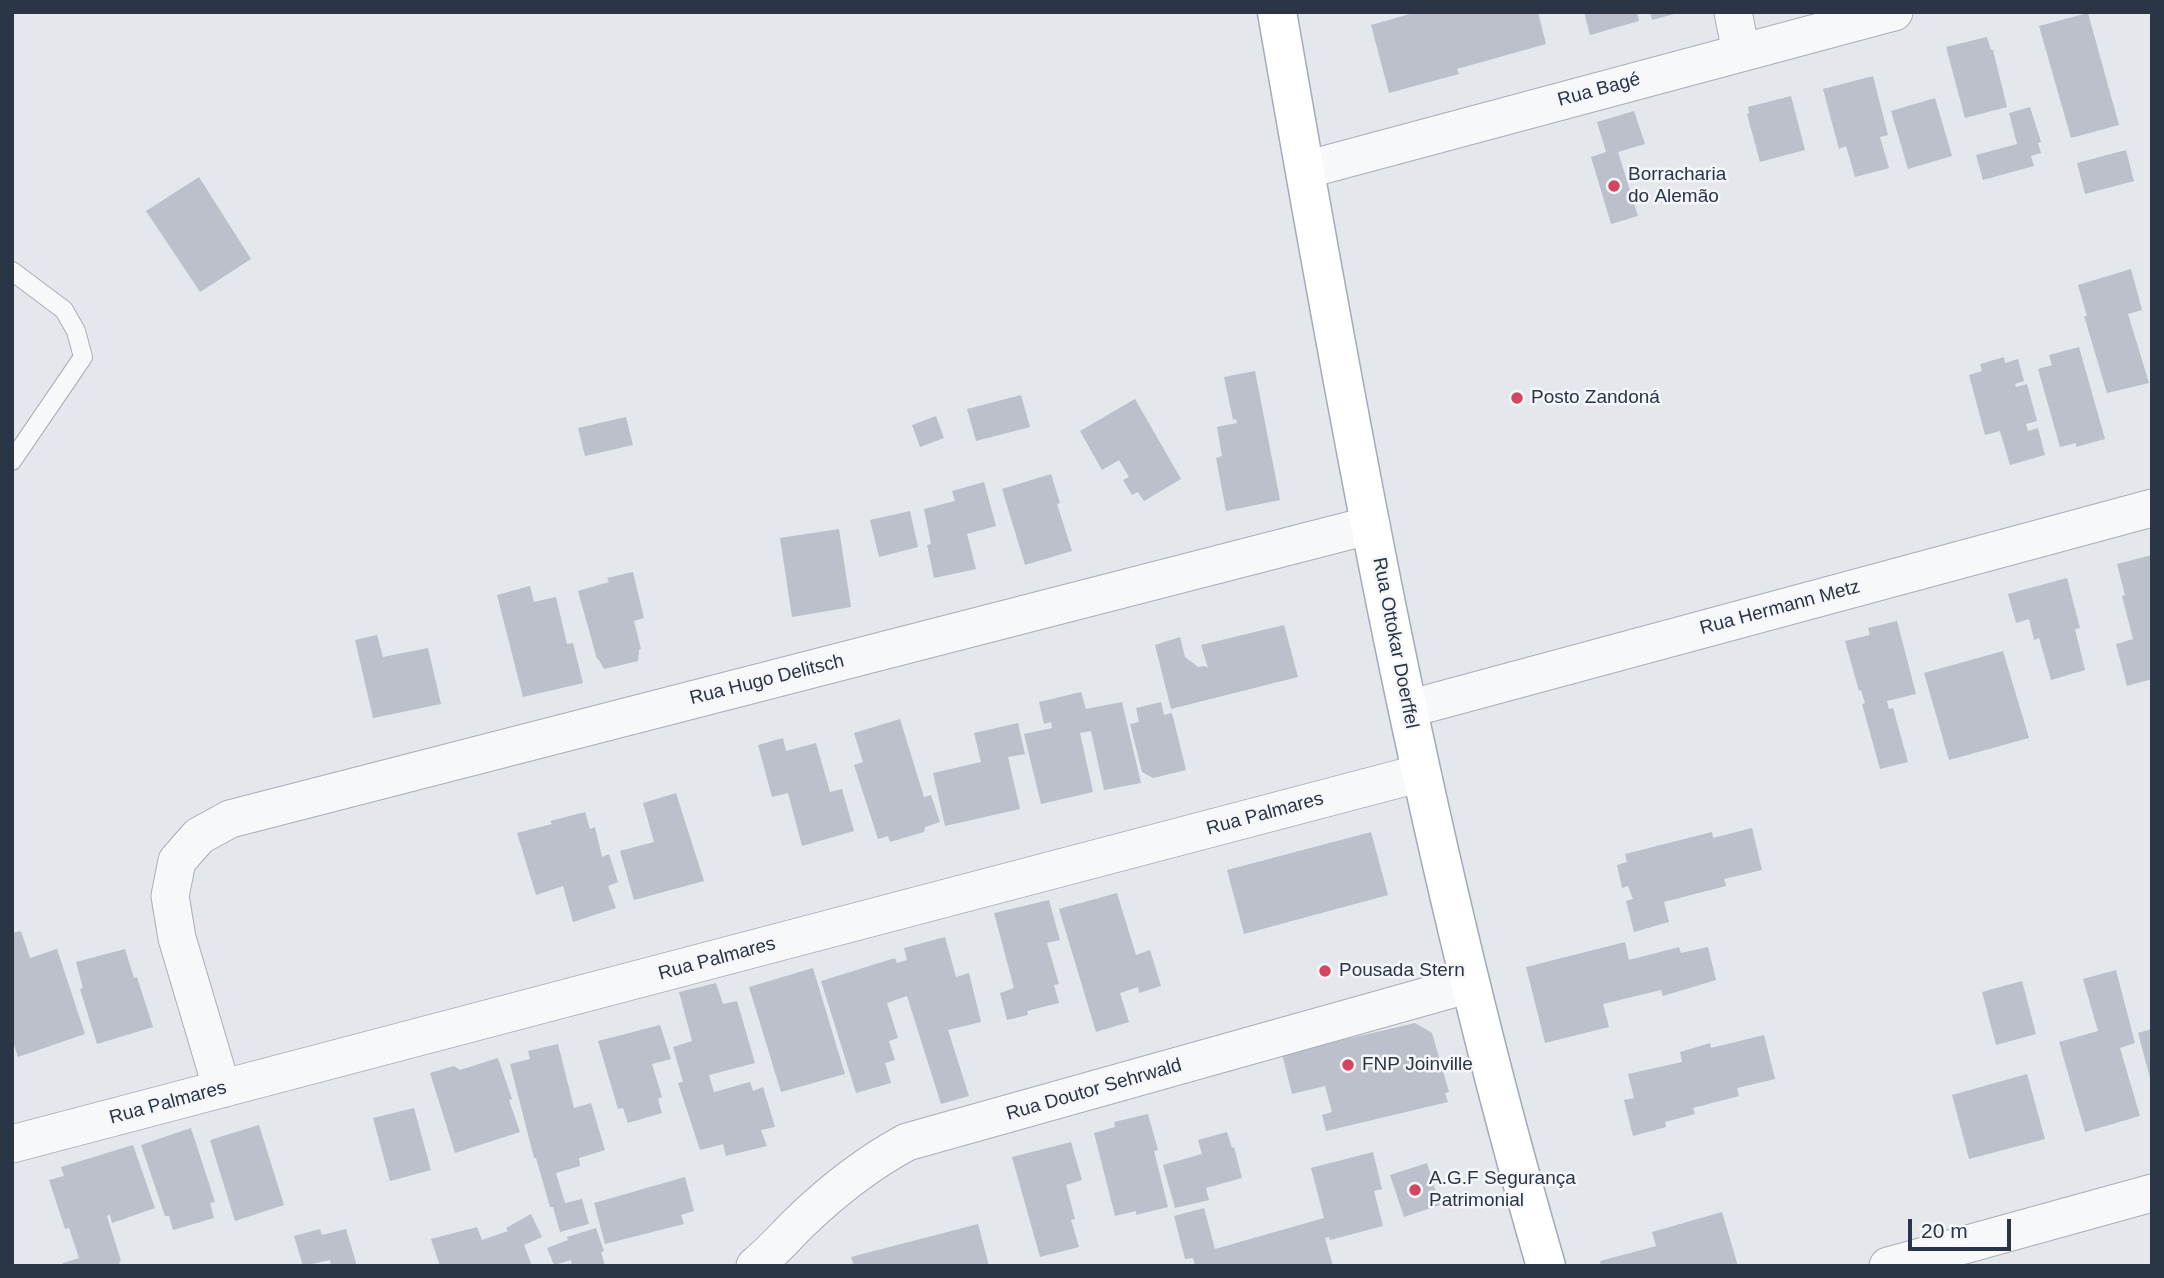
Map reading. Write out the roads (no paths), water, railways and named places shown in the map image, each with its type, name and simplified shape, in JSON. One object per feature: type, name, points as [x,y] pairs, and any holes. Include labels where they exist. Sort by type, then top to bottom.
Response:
[{"type":"main road","name":"Rua Ottokar Doerffel","points":[[1278,12],[1371,525],[1421,773],[1470,984],[1546,1266]]},
{"type":"street","points":[[1733,12],[1741,52]]},
{"type":"street","name":"Rua Bagé","points":[[1305,170],[1894,12]]},
{"type":"street","name":"Rua Hermann Metz","points":[[1408,709],[2152,508]]},
{"type":"street","name":"Rua Hugo Delitsch","points":[[222,1089],[177,939],[170,897],[177,862],[199,836],[230,819],[1371,525]]},
{"type":"street","name":"Rua Palmares","points":[[12,1144],[1421,773]]},
{"type":"street","name":"Rua Doutor Sehrwald","points":[[755,1266],[853,1176],[874,1160],[908,1142],[1470,984]]},
{"type":"street","points":[[1888,1266],[2152,1192]]},
{"type":"lane","points":[[12,271],[64,310],[76,331],[83,357],[12,461]]},
{"type":"place","name":"Borracharia do Alemão","points":[[1614,186]]},
{"type":"place","name":"Posto Zandoná","points":[[1517,398]]},
{"type":"place","name":"Pousada Stern","points":[[1325,971]]},
{"type":"place","name":"FNP Joinville","points":[[1348,1065]]},
{"type":"place","name":"A.G.F Segurança Patrimonial","points":[[1415,1190]]}]
